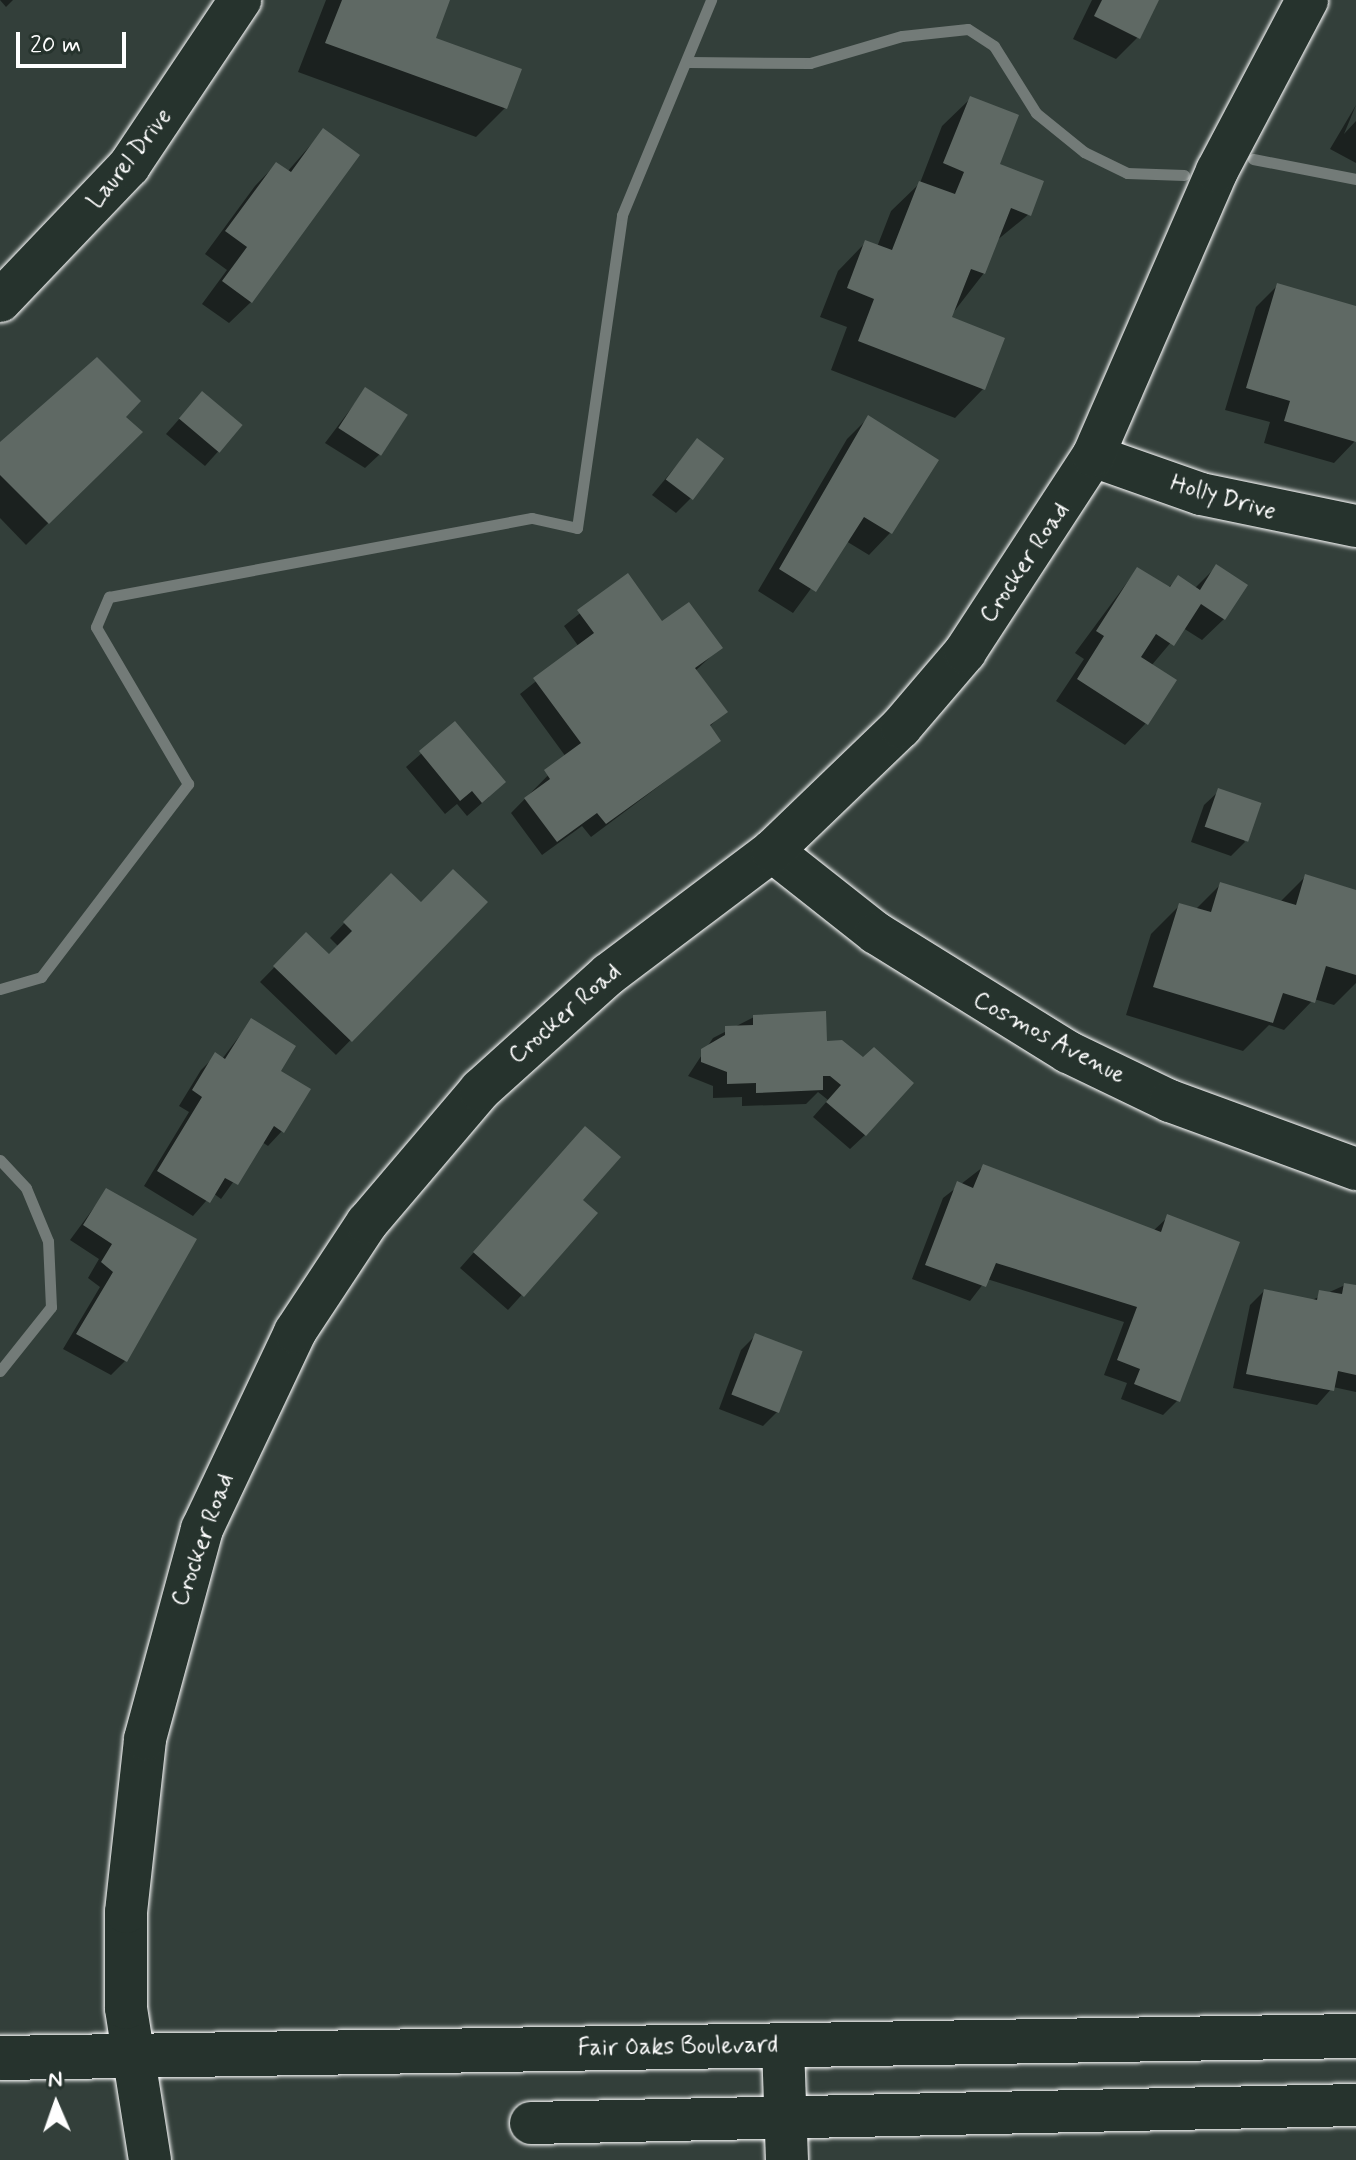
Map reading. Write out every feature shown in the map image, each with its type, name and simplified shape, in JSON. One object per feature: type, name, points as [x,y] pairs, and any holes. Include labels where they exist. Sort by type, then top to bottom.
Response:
[{"type":"main road","name":"Fair Oaks Boulevard","points":[[0,2058],[1356,2036]]},
{"type":"street","name":"Laurel Drive","points":[[0,301],[129,166],[240,0]]},
{"type":"street","name":"Crocker Road","points":[[150,2160],[126,2008],[126,1912],[145,1739],[202,1529],[261,1397],[367,1223],[480,1090],[609,974],[772,851],[901,727],[965,652],[1093,456],[1217,171],[1307,0]]},
{"type":"street","name":"Holly Drive","points":[[1093,456],[1201,494],[1356,526]]},
{"type":"street","name":"Cosmos Avenue","points":[[772,851],[888,941],[1068,1052],[1170,1101],[1356,1169]]},
{"type":"street","points":[[783,2046],[787,2160]]},
{"type":"street","points":[[531,2123],[1356,2105]]},
{"type":"building","points":[[342,0],[450,0],[436,38],[522,69],[507,109],[325,43]]},
{"type":"building","points":[[1102,0],[1159,0],[1140,39],[1094,16]]},
{"type":"building","points":[[970,96],[1019,115],[1000,164],[1044,181],[1031,216],[1011,208],[985,274],[971,269],[952,317],[1005,338],[985,390],[858,341],[874,299],[847,288],[865,240],[892,250],[919,181],[955,194],[964,172],[943,163]]},
{"type":"building","points":[[323,128],[360,155],[252,303],[222,281],[247,247],[225,231],[276,162],[291,172]]},
{"type":"building","points":[[1277,283],[1356,306],[1356,442],[1284,421],[1290,401],[1246,388]]},
{"type":"building","points":[[97,357],[141,401],[126,417],[143,432],[49,524],[0,475],[0,442]]},
{"type":"building","points":[[365,387],[408,415],[381,456],[338,428]]},
{"type":"building","points":[[202,391],[243,425],[219,453],[179,419]]},
{"type":"building","points":[[868,415],[939,460],[892,534],[864,517],[816,592],[779,569]]},
{"type":"building","points":[[697,438],[724,458],[693,500],[666,480]]},
{"type":"building","points":[[1216,564],[1248,585],[1225,620],[1201,604],[1174,646],[1156,634],[1141,657],[1177,680],[1148,725],[1077,679],[1104,636],[1096,631],[1137,567],[1170,587],[1178,575],[1200,590]]},
{"type":"building","points":[[628,573],[662,621],[689,602],[723,648],[695,668],[728,712],[710,725],[721,741],[606,824],[597,813],[557,842],[524,798],[550,779],[544,770],[581,743],[533,678],[594,633],[577,610]]},
{"type":"building","points":[[455,721],[506,782],[482,803],[472,791],[460,801],[419,751]]},
{"type":"building","points":[[1218,788],[1261,803],[1248,842],[1205,827]]},
{"type":"building","points":[[453,869],[488,902],[352,1042],[273,966],[306,932],[329,954],[352,931],[343,922],[391,873],[421,902]]},
{"type":"building","points":[[1305,874],[1356,890],[1356,975],[1326,966],[1315,1003],[1283,993],[1273,1023],[1153,987],[1179,903],[1211,912],[1220,882],[1296,905]]},
{"type":"building","points":[[826,1011],[827,1041],[842,1040],[863,1057],[874,1047],[914,1083],[866,1136],[826,1102],[841,1085],[830,1076],[823,1076],[823,1090],[756,1093],[756,1083],[727,1084],[727,1072],[701,1062],[701,1049],[725,1035],[725,1026],[753,1025],[753,1015]]},
{"type":"building","points":[[251,1018],[296,1046],[281,1071],[311,1089],[284,1133],[274,1126],[238,1185],[225,1178],[210,1203],[157,1171],[202,1097],[192,1090],[215,1052],[225,1059]]},
{"type":"building","points":[[585,1126],[621,1157],[583,1200],[598,1213],[524,1297],[473,1252]]},
{"type":"building","points":[[983,1164],[1161,1232],[1167,1214],[1240,1242],[1180,1402],[1134,1384],[1140,1369],[1117,1360],[1137,1307],[996,1263],[986,1287],[925,1265],[957,1181],[973,1188]]},
{"type":"building","points":[[106,1188],[197,1239],[127,1362],[76,1334],[113,1272],[101,1262],[112,1244],[83,1225]]},
{"type":"building","points":[[1344,1283],[1356,1285],[1356,1375],[1338,1371],[1334,1391],[1246,1374],[1264,1289],[1317,1300],[1319,1290],[1342,1294]]},
{"type":"building","points":[[755,1333],[803,1351],[779,1413],[731,1395]]},
{"type":"waterway","points":[[0,989],[41,977],[188,784],[96,627],[109,597],[532,518],[577,528],[622,215],[711,0]]},
{"type":"waterway","points":[[689,62],[810,63],[902,36],[968,29],[994,46],[1036,113],[1084,152],[1127,173],[1184,175]]},
{"type":"waterway","points":[[1253,159],[1356,179]]},
{"type":"waterway","points":[[0,1160],[26,1188],[48,1241],[51,1307],[0,1371]]}]
